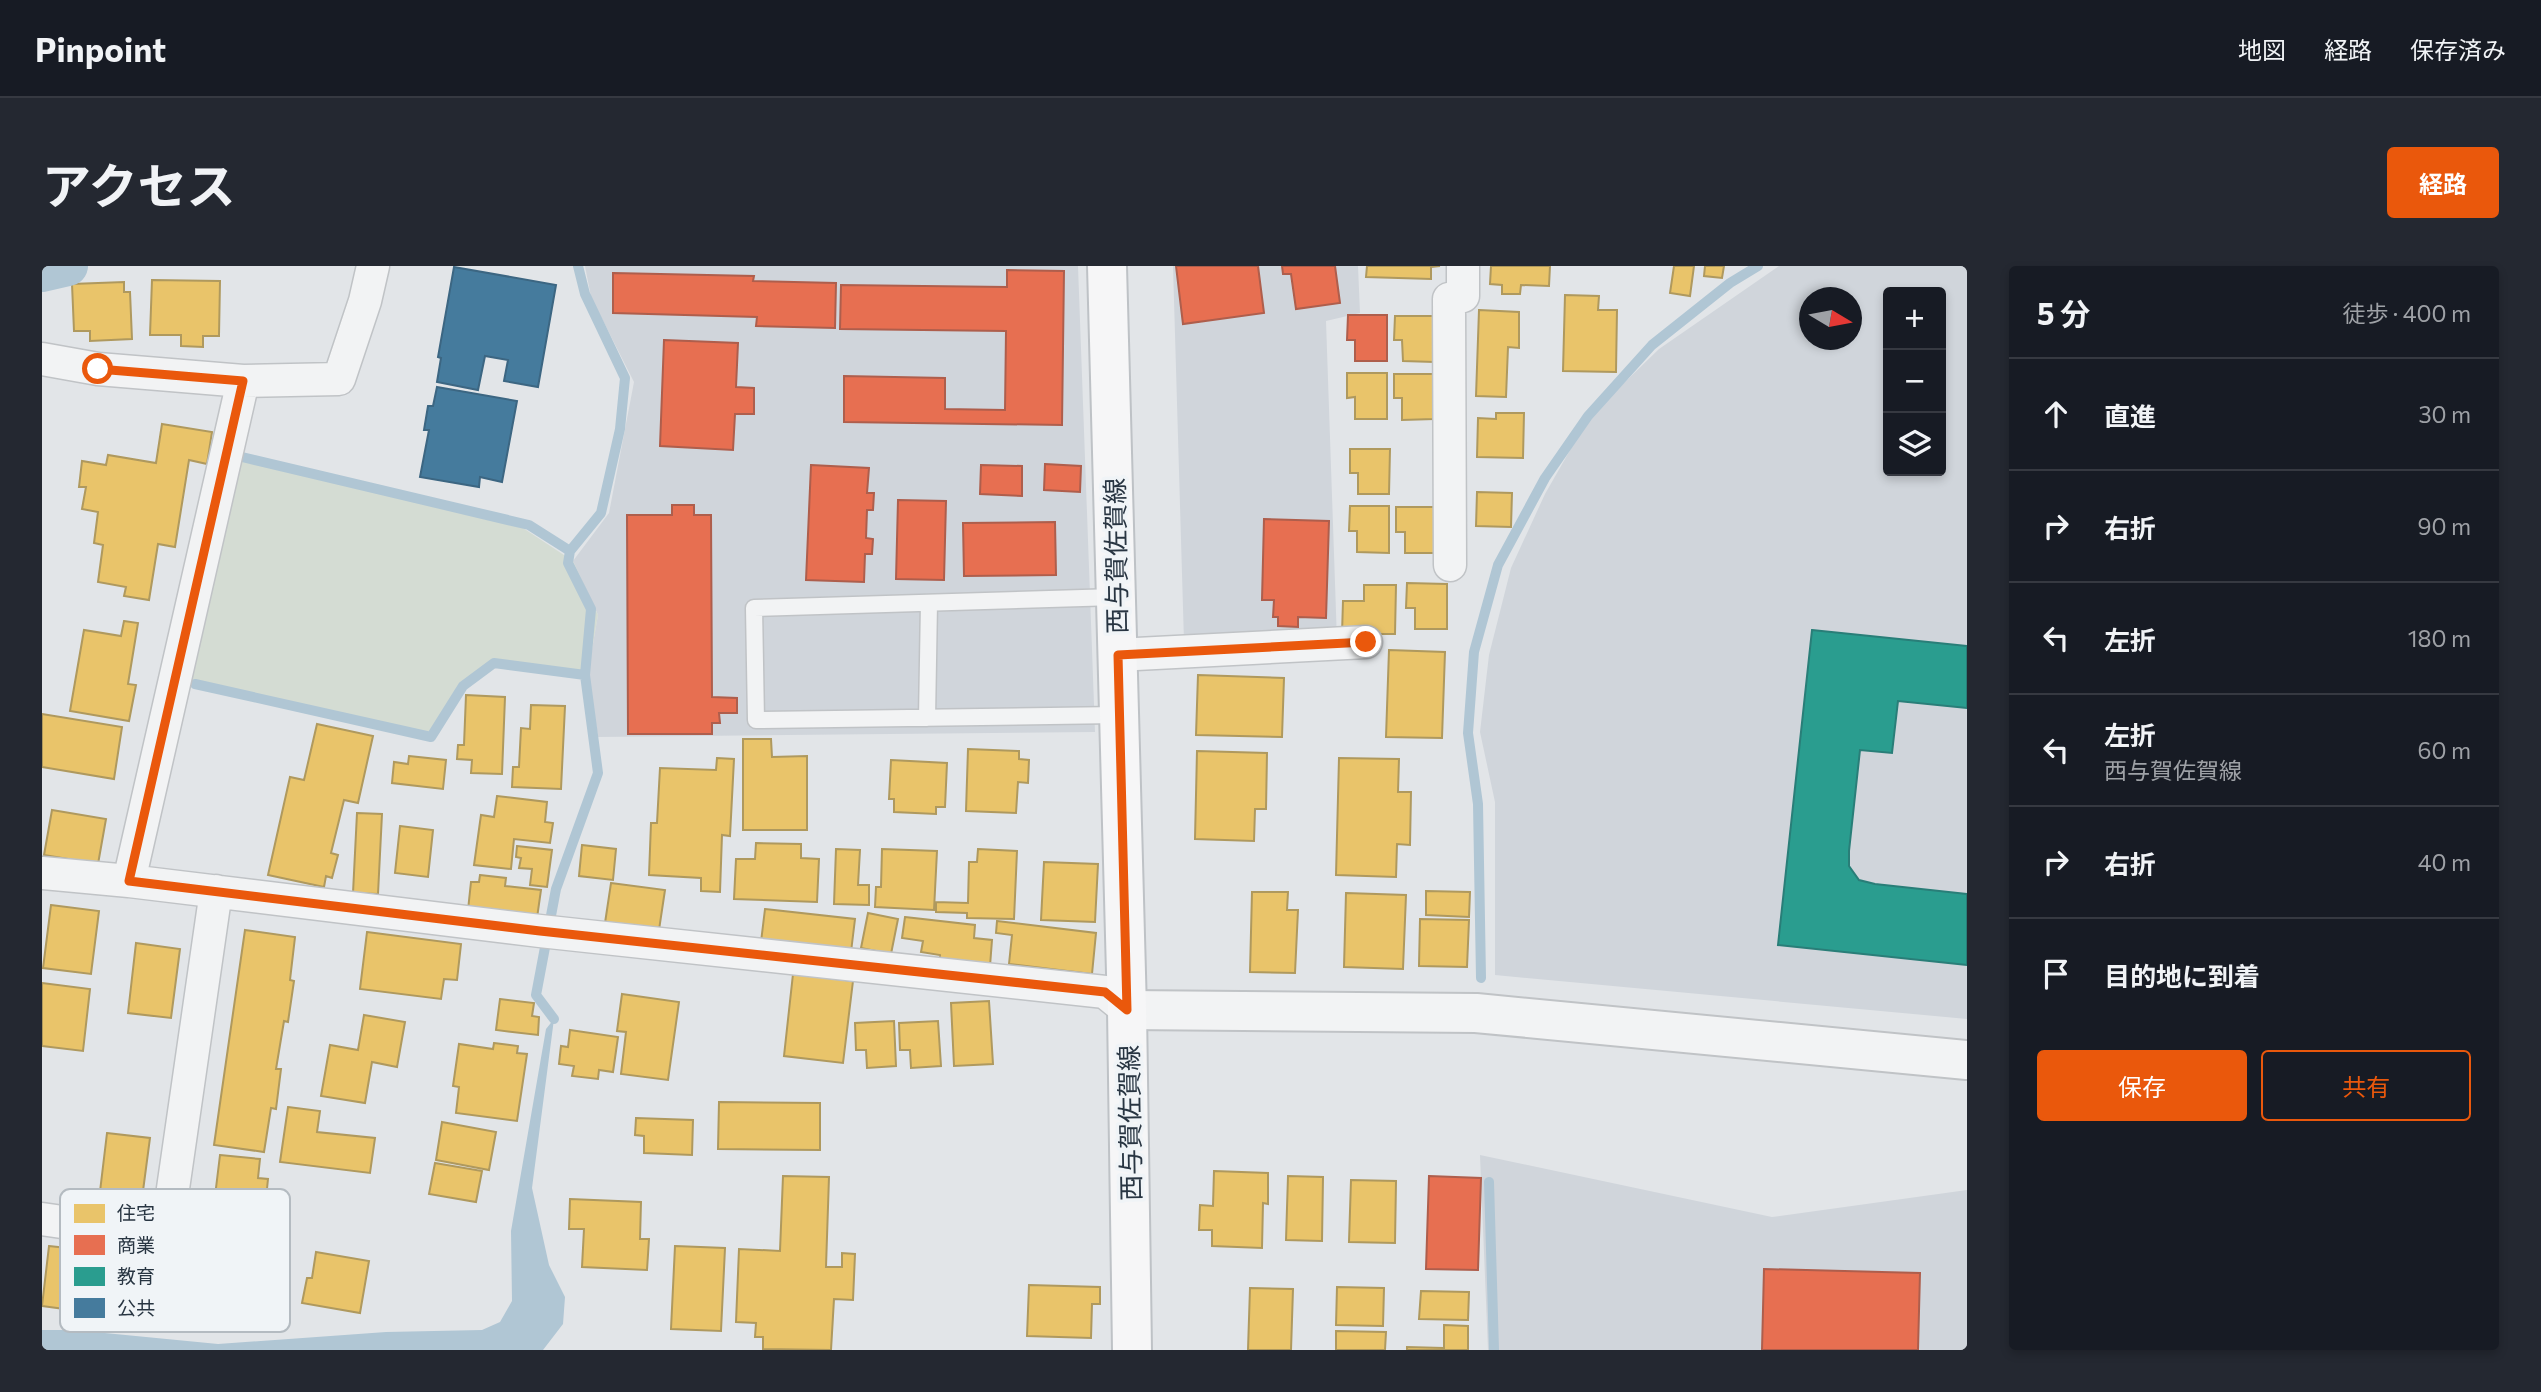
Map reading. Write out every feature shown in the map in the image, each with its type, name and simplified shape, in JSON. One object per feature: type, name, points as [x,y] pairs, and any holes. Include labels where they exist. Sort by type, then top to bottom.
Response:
[{"type":"main road","name":"西与賀佐賀線","points":[[1107,266],[1127,1010],[1132,1350]]},
{"type":"street","points":[[42,359],[98,369],[243,381],[340,379],[365,301],[373,266]]},
{"type":"street","points":[[1450,565],[1449,299],[1463,296],[1463,266]]},
{"type":"street","points":[[129,881],[243,381]]},
{"type":"street","points":[[1118,655],[1366,642]]},
{"type":"street","points":[[42,873],[216,891],[547,932],[1105,992],[1127,1010],[1476,1013],[1967,1060]]},
{"type":"street","points":[[173,1189],[216,891]]},
{"type":"street","points":[[42,1219],[60,1222]]},
{"type":"lane","points":[[1116,597],[754,608],[756,720],[1119,715]]},
{"type":"lane","points":[[927,718],[929,603]]},
{"type":"shaded area","points":[[585,266],[1078,266],[1095,732],[598,737],[588,672],[598,615],[573,561],[609,513],[634,382],[591,297]]},
{"type":"shaded area","points":[[1173,266],[1358,266],[1360,313],[1326,321],[1337,641],[1184,642]]},
{"type":"shaded area","points":[[1779,266],[1967,266],[1967,1019],[1495,975],[1495,802],[1480,732],[1489,655],[1511,568],[1545,494],[1589,417],[1659,349]]},
{"type":"shaded area","points":[[235,459],[523,528],[573,561],[598,615],[588,672],[495,661],[462,684],[429,735],[188,679]]},
{"type":"shaded area","points":[[1480,1155],[1772,1217],[1967,1190],[1967,1350],[1488,1350]]},
{"type":"water","points":[[554,1019],[532,1188],[549,1265],[565,1297],[563,1324],[543,1350],[42,1350],[42,1330],[95,1332],[218,1344],[386,1332],[482,1330],[500,1322],[512,1301],[511,1231],[546,1029]]},
{"type":"building: 住宅","points":[[1367,266],[1440,266],[1431,267],[1431,279],[1366,277]]},
{"type":"building: 住宅","points":[[1491,266],[1550,266],[1549,286],[1521,285],[1520,294],[1502,294],[1502,285],[1490,284]]},
{"type":"building: 住宅","points":[[1674,266],[1694,266],[1690,296],[1670,293]]},
{"type":"building: 住宅","points":[[1705,266],[1724,266],[1722,278],[1704,276]]},
{"type":"building: 住宅","points":[[152,280],[220,281],[219,336],[203,336],[203,347],[181,346],[181,335],[150,335]]},
{"type":"building: 住宅","points":[[124,282],[124,292],[130,292],[132,339],[90,341],[90,331],[74,331],[72,284]]},
{"type":"building: 住宅","points":[[1565,295],[1599,296],[1598,310],[1617,310],[1616,372],[1563,371]]},
{"type":"building: 住宅","points":[[1479,310],[1519,312],[1519,348],[1508,347],[1506,397],[1476,396]]},
{"type":"building: 住宅","points":[[1395,316],[1434,316],[1434,362],[1403,361],[1402,340],[1394,340]]},
{"type":"building: 住宅","points":[[1347,373],[1387,373],[1387,419],[1355,419],[1355,397],[1347,398]]},
{"type":"building: 住宅","points":[[1394,374],[1434,374],[1434,419],[1402,420],[1402,398],[1394,398]]},
{"type":"building: 住宅","points":[[1496,413],[1524,413],[1523,458],[1477,457],[1478,418],[1496,419]]},
{"type":"building: 住宅","points":[[162,424],[212,432],[207,464],[189,460],[175,547],[158,544],[149,600],[124,596],[126,587],[98,582],[103,545],[94,543],[98,512],[82,509],[86,487],[79,487],[82,461],[106,465],[108,455],[156,463]]},
{"type":"building: 住宅","points":[[1350,449],[1390,449],[1389,494],[1358,494],[1358,473],[1350,473]]},
{"type":"building: 住宅","points":[[1477,492],[1512,493],[1511,527],[1476,526]]},
{"type":"building: 住宅","points":[[1350,506],[1389,506],[1389,553],[1357,552],[1357,531],[1349,531]]},
{"type":"building: 住宅","points":[[1396,507],[1436,507],[1436,553],[1405,553],[1405,532],[1396,532]]},
{"type":"building: 住宅","points":[[1407,583],[1447,584],[1447,629],[1415,629],[1415,608],[1406,608]]},
{"type":"building: 住宅","points":[[1364,585],[1396,585],[1395,634],[1342,634],[1343,601],[1364,601]]},
{"type":"building: 住宅","points":[[124,621],[138,623],[128,684],[136,685],[129,721],[70,711],[84,630],[121,636]]},
{"type":"building: 住宅","points":[[1389,650],[1445,652],[1442,738],[1386,737]]},
{"type":"building: 住宅","points":[[1198,675],[1284,678],[1282,737],[1196,735]]},
{"type":"building: 住宅","points":[[466,695],[505,697],[502,774],[471,773],[472,760],[457,759],[458,745],[464,745]]},
{"type":"building: 住宅","points":[[531,705],[565,706],[561,789],[512,787],[513,767],[519,767],[521,728],[530,729]]},
{"type":"building: 住宅","points":[[42,714],[122,727],[114,779],[42,767]]},
{"type":"building: 住宅","points":[[317,724],[373,736],[358,803],[344,800],[331,853],[338,855],[332,878],[326,876],[324,887],[268,875],[290,777],[304,780]]},
{"type":"building: 住宅","points":[[743,739],[771,739],[772,757],[807,756],[807,830],[743,830]]},
{"type":"building: 住宅","points":[[968,749],[1019,751],[1019,759],[1029,760],[1028,783],[1018,782],[1016,813],[966,811]]},
{"type":"building: 住宅","points":[[1197,751],[1267,753],[1266,809],[1255,809],[1254,841],[1195,839]]},
{"type":"building: 住宅","points":[[409,756],[446,760],[443,789],[392,783],[394,762],[408,764]]},
{"type":"building: 住宅","points":[[717,758],[734,759],[730,836],[722,835],[720,892],[701,891],[701,878],[649,875],[651,823],[657,823],[660,768],[716,770]]},
{"type":"building: 住宅","points":[[1339,758],[1399,759],[1398,792],[1411,792],[1410,845],[1397,844],[1396,877],[1336,875]]},
{"type":"building: 住宅","points":[[891,760],[947,763],[945,807],[936,807],[936,814],[894,812],[894,799],[889,799]]},
{"type":"building: 住宅","points":[[497,796],[547,802],[545,822],[553,823],[550,843],[514,839],[511,869],[474,865],[481,815],[494,817]]},
{"type":"building: 住宅","points":[[52,810],[106,819],[98,864],[44,855]]},
{"type":"building: 住宅","points":[[357,813],[382,814],[378,894],[353,893]]},
{"type":"building: 住宅","points":[[400,826],[433,830],[428,877],[395,873]]},
{"type":"building: 住宅","points":[[756,843],[801,844],[801,858],[819,859],[817,902],[734,899],[736,859],[755,859]]},
{"type":"building: 住宅","points":[[582,845],[616,849],[613,880],[579,876]]},
{"type":"building: 住宅","points":[[517,846],[552,850],[547,887],[530,885],[532,869],[519,868],[521,858],[516,857]]},
{"type":"building: 住宅","points":[[836,849],[860,850],[858,885],[869,885],[869,905],[834,904]]},
{"type":"building: 住宅","points":[[882,849],[937,851],[934,910],[875,907],[876,887],[881,887]]},
{"type":"building: 住宅","points":[[978,849],[1017,851],[1014,919],[967,918],[967,913],[936,912],[936,902],[968,903],[969,862],[977,862]]},
{"type":"building: 住宅","points":[[1044,862],[1098,864],[1095,922],[1041,920]]},
{"type":"building: 住宅","points":[[480,875],[506,878],[505,886],[541,890],[537,918],[468,910],[471,882],[479,882]]},
{"type":"building: 住宅","points":[[611,883],[665,890],[659,930],[605,923]]},
{"type":"building: 住宅","points":[[1426,891],[1470,892],[1469,917],[1426,915]]},
{"type":"building: 住宅","points":[[1252,892],[1288,892],[1287,910],[1298,910],[1295,973],[1250,972]]},
{"type":"building: 住宅","points":[[1346,893],[1406,895],[1403,969],[1344,967]]},
{"type":"building: 住宅","points":[[51,905],[99,911],[91,974],[43,968]]},
{"type":"building: 住宅","points":[[765,909],[855,919],[851,952],[761,942]]},
{"type":"building: 住宅","points":[[868,913],[898,919],[891,954],[861,948]]},
{"type":"building: 住宅","points":[[905,917],[975,925],[974,938],[992,940],[990,966],[940,960],[940,955],[921,952],[923,941],[902,938]]},
{"type":"building: 住宅","points":[[1420,919],[1469,920],[1467,967],[1419,966]]},
{"type":"building: 住宅","points":[[997,921],[1096,933],[1092,974],[1009,964],[1012,935],[996,933]]},
{"type":"building: 住宅","points":[[245,930],[295,937],[290,980],[294,981],[288,1022],[284,1021],[276,1069],[281,1069],[276,1109],[271,1108],[264,1152],[214,1145]]},
{"type":"building: 住宅","points":[[367,932],[461,944],[457,980],[444,979],[441,999],[360,989]]},
{"type":"building: 住宅","points":[[136,943],[180,949],[171,1018],[128,1013]]},
{"type":"building: 住宅","points":[[793,974],[853,981],[843,1063],[784,1056]]},
{"type":"building: 住宅","points":[[42,983],[90,989],[83,1051],[42,1046]]},
{"type":"building: 住宅","points":[[622,994],[679,1002],[668,1080],[621,1074],[626,1032],[617,1031]]},
{"type":"building: 住宅","points":[[500,999],[534,1003],[532,1016],[539,1017],[538,1035],[496,1030]]},
{"type":"building: 住宅","points":[[989,1001],[993,1064],[954,1066],[951,1003]]},
{"type":"building: 住宅","points":[[364,1015],[405,1022],[397,1067],[372,1062],[365,1103],[321,1096],[330,1045],[358,1050]]},
{"type":"building: 住宅","points":[[894,1021],[896,1066],[867,1068],[866,1050],[856,1050],[855,1023]]},
{"type":"building: 住宅","points":[[938,1021],[941,1066],[911,1068],[910,1050],[900,1050],[899,1023]]},
{"type":"building: 住宅","points":[[570,1030],[618,1037],[613,1072],[599,1070],[598,1079],[572,1076],[574,1066],[559,1064],[561,1046],[568,1047]]},
{"type":"building: 住宅","points":[[494,1043],[518,1046],[517,1053],[527,1054],[517,1121],[456,1113],[459,1087],[453,1086],[459,1044],[493,1049]]},
{"type":"building: 住宅","points":[[719,1102],[820,1103],[820,1150],[718,1149]]},
{"type":"building: 住宅","points":[[288,1107],[320,1111],[317,1132],[375,1138],[370,1173],[280,1162]]},
{"type":"building: 住宅","points":[[636,1118],[693,1120],[692,1155],[644,1153],[644,1136],[635,1135]]},
{"type":"building: 住宅","points":[[442,1122],[496,1132],[489,1170],[436,1160]]},
{"type":"building: 住宅","points":[[107,1133],[150,1138],[143,1189],[100,1189]]},
{"type":"building: 住宅","points":[[220,1155],[260,1159],[258,1178],[268,1179],[267,1189],[216,1189]]},
{"type":"building: 住宅","points":[[435,1163],[482,1171],[476,1202],[429,1194]]},
{"type":"building: 住宅","points":[[1214,1171],[1268,1173],[1268,1204],[1263,1203],[1262,1248],[1212,1246],[1212,1230],[1199,1230],[1200,1205],[1213,1206]]},
{"type":"building: 住宅","points":[[783,1176],[829,1177],[826,1267],[842,1267],[842,1253],[855,1254],[853,1300],[834,1299],[831,1350],[763,1349],[763,1337],[755,1337],[756,1323],[736,1322],[739,1249],[780,1251]]},
{"type":"building: 住宅","points":[[1288,1176],[1323,1177],[1322,1241],[1286,1240]]},
{"type":"building: 住宅","points":[[1351,1180],[1396,1181],[1395,1243],[1349,1242]]},
{"type":"building: 住宅","points":[[570,1199],[641,1202],[640,1239],[649,1239],[647,1270],[582,1267],[584,1229],[569,1229]]},
{"type":"building: 住宅","points":[[49,1246],[60,1247],[60,1308],[42,1306]]},
{"type":"building: 住宅","points":[[675,1246],[725,1248],[721,1331],[671,1329]]},
{"type":"building: 住宅","points":[[316,1252],[369,1261],[360,1313],[302,1303],[307,1278],[312,1278]]},
{"type":"building: 住宅","points":[[1029,1285],[1100,1287],[1100,1304],[1092,1304],[1091,1338],[1027,1336]]},
{"type":"building: 住宅","points":[[1337,1287],[1384,1288],[1383,1326],[1336,1325]]},
{"type":"building: 住宅","points":[[1250,1288],[1293,1289],[1291,1350],[1248,1350]]},
{"type":"building: 住宅","points":[[1421,1291],[1469,1292],[1468,1320],[1419,1319]]},
{"type":"building: 住宅","points":[[1444,1325],[1468,1326],[1468,1350],[1407,1350],[1407,1347],[1444,1348]]},
{"type":"building: 住宅","points":[[1336,1331],[1386,1332],[1385,1350],[1336,1350]]},
{"type":"building: 商業","points":[[1176,266],[1258,266],[1264,313],[1183,324]]},
{"type":"building: 商業","points":[[1282,266],[1335,266],[1340,303],[1296,309],[1291,274],[1283,274]]},
{"type":"building: 商業","points":[[1007,270],[1064,271],[1062,425],[844,422],[844,376],[945,378],[945,409],[1005,410],[1006,331],[840,329],[841,285],[1007,287]]},
{"type":"building: 商業","points":[[613,273],[754,276],[753,281],[836,283],[835,328],[756,326],[757,317],[613,313]]},
{"type":"building: 商業","points":[[1348,315],[1387,315],[1387,361],[1355,361],[1355,340],[1347,340]]},
{"type":"building: 商業","points":[[664,340],[738,343],[736,387],[754,388],[754,414],[735,414],[733,450],[660,446]]},
{"type":"building: 商業","points":[[1045,464],[1081,466],[1080,492],[1044,490]]},
{"type":"building: 商業","points":[[811,465],[869,468],[867,493],[874,493],[873,510],[867,510],[866,538],[873,539],[872,554],[865,554],[864,582],[806,580]]},
{"type":"building: 商業","points":[[981,465],[1022,466],[1022,496],[980,494]]},
{"type":"building: 商業","points":[[898,500],[946,501],[944,580],[896,579]]},
{"type":"building: 商業","points":[[672,505],[694,505],[694,515],[711,515],[712,697],[737,698],[737,713],[719,713],[720,723],[712,723],[712,734],[628,734],[627,515],[672,515]]},
{"type":"building: 商業","points":[[1264,519],[1329,521],[1326,618],[1298,617],[1298,627],[1278,626],[1278,617],[1273,617],[1274,600],[1262,600]]},
{"type":"building: 商業","points":[[1055,522],[1056,575],[964,576],[963,523]]},
{"type":"building: 商業","points":[[1429,1176],[1481,1178],[1478,1270],[1426,1269]]},
{"type":"building: 商業","points":[[1764,1269],[1920,1273],[1918,1350],[1762,1350]]},
{"type":"building: 教育","points":[[1812,630],[1967,646],[1967,708],[1898,701],[1892,753],[1860,750],[1849,866],[1859,880],[1875,884],[1967,894],[1967,965],[1778,945]]},
{"type":"building: 公共","points":[[454,267],[556,285],[538,387],[504,381],[508,360],[485,356],[478,390],[437,382],[441,358],[438,357]]},
{"type":"building: 公共","points":[[437,387],[517,401],[502,482],[480,477],[479,487],[420,477],[429,430],[424,430],[428,406],[433,406]]},
{"type":"waterway","points":[[42,272],[68,266]]},
{"type":"waterway","points":[[554,1019],[536,995],[556,889],[598,773],[585,675],[591,609],[568,563],[570,551],[601,513],[620,429],[625,378],[585,294],[578,266]]},
{"type":"waterway","points":[[1481,978],[1478,804],[1468,733],[1474,652],[1498,565],[1545,478],[1588,416],[1652,345],[1730,283],[1758,266]]},
{"type":"waterway","points":[[242,457],[529,525],[570,551]]},
{"type":"waterway","points":[[195,684],[431,737],[463,686],[494,663],[585,675]]},
{"type":"waterway","points":[[1489,1182],[1494,1350]]},
{"type":"route","points":[[98,369],[243,381],[129,881],[540,931],[1105,992],[1127,1010],[1118,655],[1366,642]]}]
